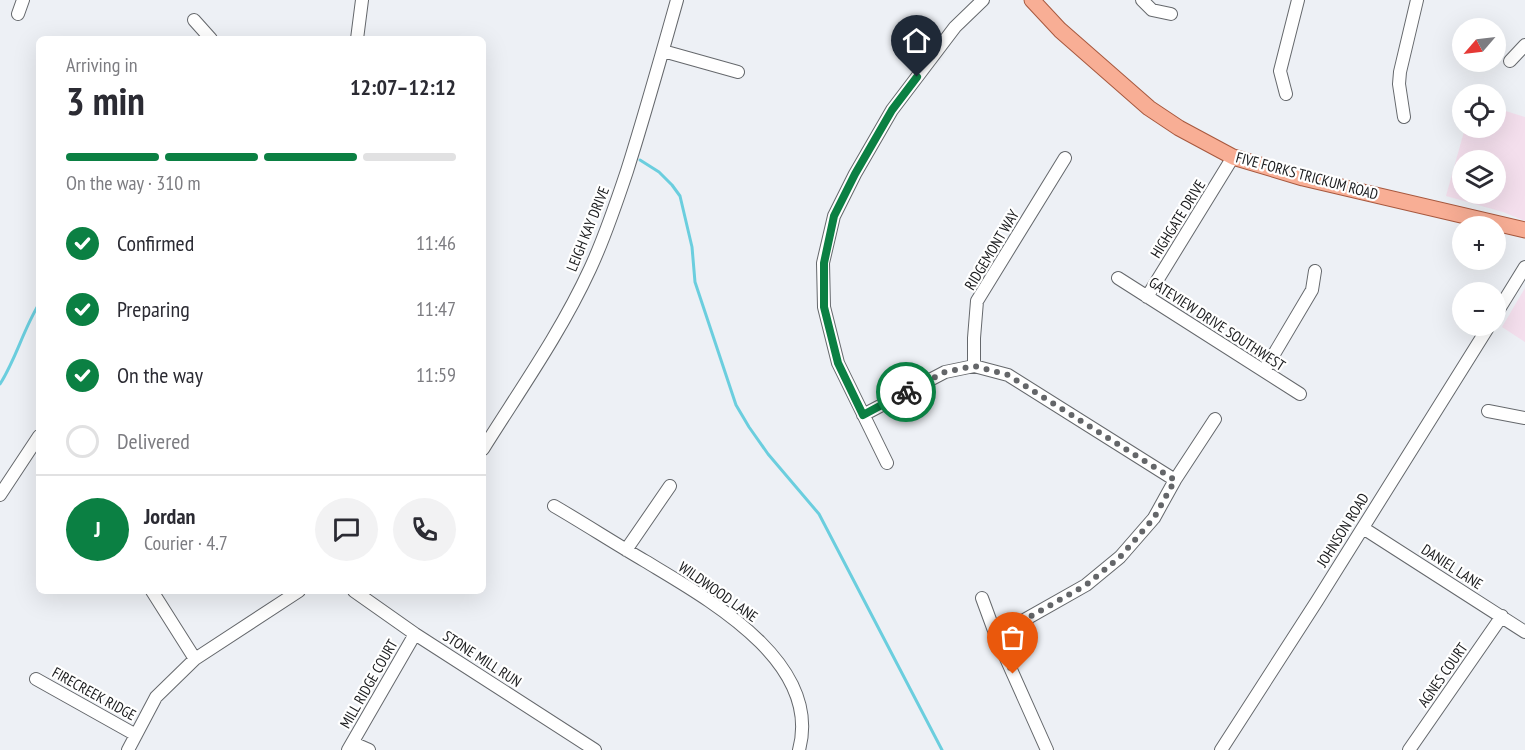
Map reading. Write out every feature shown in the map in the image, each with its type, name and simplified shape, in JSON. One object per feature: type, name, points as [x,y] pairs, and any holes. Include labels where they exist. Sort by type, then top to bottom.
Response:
[{"type":"main road","name":"FIVE FORKS TRICKUM ROAD","points":[[1032,0],[1060,30],[1149,108],[1179,128],[1233,157],[1303,178],[1525,230]]},
{"type":"street","points":[[18,14],[23,0]]},
{"type":"street","points":[[357,36],[362,0]]},
{"type":"street","name":"LEIGH KAY DRIVE","points":[[486,444],[557,332],[591,268],[612,215],[645,114],[677,0]]},
{"type":"street","points":[[886,463],[838,363],[824,307],[824,263],[834,216],[892,110],[955,27],[983,0]]},
{"type":"street","points":[[1142,0],[1152,10],[1172,14]]},
{"type":"street","points":[[1286,94],[1280,71],[1298,0]]},
{"type":"street","points":[[1404,117],[1399,84],[1400,72],[1417,0]]},
{"type":"street","points":[[194,20],[208,36]]},
{"type":"street","points":[[1510,61],[1525,45]]},
{"type":"street","points":[[663,51],[738,72]]},
{"type":"street","name":"HIGHGATE DRIVE","points":[[1147,297],[1233,157]]},
{"type":"street","name":"RIDGEMONT WAY","points":[[974,366],[977,301],[1065,158]]},
{"type":"street","points":[[1506,298],[1525,267]]},
{"type":"street","points":[[1264,371],[1312,290],[1315,271]]},
{"type":"street","name":"GATEVIEW DRIVE SOUTHWEST","points":[[1118,278],[1300,394]]},
{"type":"street","name":"JOHNSON ROAD","points":[[1221,750],[1483,336]]},
{"type":"street","points":[[863,415],[945,372],[974,366],[1008,375],[1175,480]]},
{"type":"street","points":[[1488,411],[1525,418]]},
{"type":"street","points":[[996,636],[1086,585],[1120,557],[1154,518],[1175,480],[1215,419]]},
{"type":"street","points":[[0,495],[36,441]]},
{"type":"street","points":[[626,550],[670,486]]},
{"type":"street","name":"WILDWOOD LANE","points":[[554,506],[722,609],[752,634],[773,656],[793,688],[800,706],[802,723],[799,750]]},
{"type":"street","name":"DANIEL LANE","points":[[1363,528],[1525,632]]},
{"type":"street","points":[[154,594],[195,659]]},
{"type":"street","points":[[128,750],[156,697],[195,659],[294,594]]},
{"type":"street","name":"STONE MILL RUN","points":[[358,594],[595,750]]},
{"type":"street","points":[[982,598],[996,636],[1047,750]]},
{"type":"street","name":"AGNES COURT","points":[[1409,750],[1502,616]]},
{"type":"street","name":"MILL RIDGE COURT","points":[[351,747],[416,634]]},
{"type":"street","name":"FIRECREEK RIDGE","points":[[36,679],[136,735]]},
{"type":"street","points":[[351,747],[369,750]]},
{"type":"shaded area","points":[[1506,111],[1525,117],[1525,221],[1474,204],[1506,204],[1506,150],[1459,150],[1462,138],[1506,138]]},
{"type":"shaded area","points":[[1452,175],[1452,198],[1446,196]]},
{"type":"shaded area","points":[[1525,288],[1525,342],[1506,330],[1506,320]]},
{"type":"waterway","points":[[640,160],[659,172],[680,196],[692,247],[695,282],[736,405],[768,454],[819,514],[942,750]]},
{"type":"waterway","points":[[0,384],[36,309]]},
{"type":"way so far","points":[[906,392],[945,372],[974,366],[1008,375],[1175,480],[1154,518],[1120,557],[1086,585],[996,636],[1013,674]]},
{"type":"route","points":[[906,392],[863,415],[838,363],[824,307],[824,263],[834,216],[892,110],[917,77]]}]
